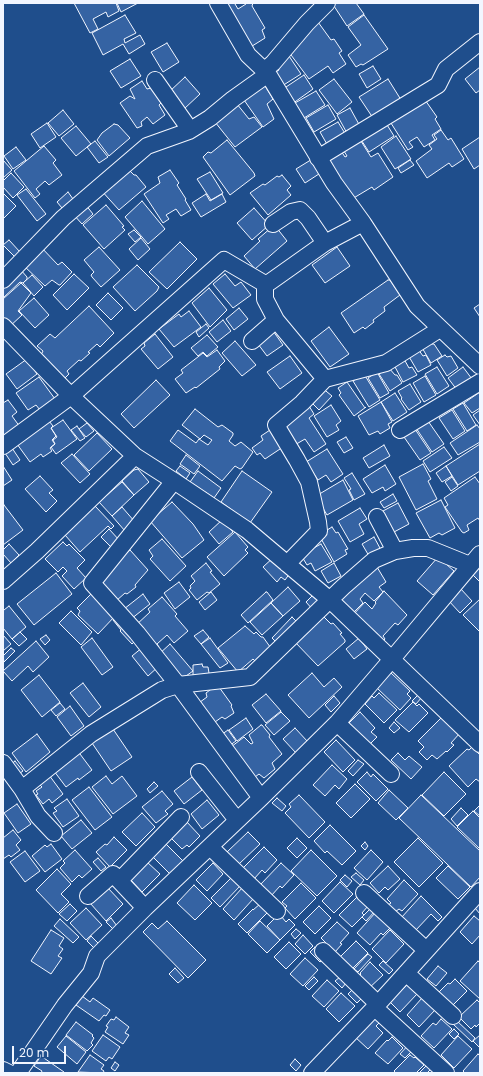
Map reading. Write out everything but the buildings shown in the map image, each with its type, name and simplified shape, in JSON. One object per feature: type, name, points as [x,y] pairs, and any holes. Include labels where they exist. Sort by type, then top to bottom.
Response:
[{"type":"street","points":[[218,3],[248,55],[267,72],[334,183],[363,223],[417,306],[480,366]]},
{"type":"street","points":[[3,280],[63,218],[147,146],[189,132],[267,72],[307,23],[327,3]]},
{"type":"street","points":[[318,158],[438,85],[446,70],[480,42]]},
{"type":"street","points":[[155,80],[186,124],[189,132]]},
{"type":"street","points":[[274,224],[291,212],[300,210],[308,218],[325,243]]},
{"type":"street","points":[[265,284],[277,278],[325,243],[363,223]]},
{"type":"street","points":[[3,446],[71,396],[224,260],[265,284]]},
{"type":"street","points":[[265,284],[265,299],[276,320],[325,379]]},
{"type":"street","points":[[252,341],[276,320]]},
{"type":"street","points":[[3,326],[71,396],[135,456],[247,530],[330,600],[480,744]]},
{"type":"street","points":[[287,564],[319,531],[309,482],[276,426],[302,403],[325,379],[386,363],[440,329]]},
{"type":"street","points":[[400,430],[480,382]]},
{"type":"street","points":[[3,580],[37,551],[135,456]]},
{"type":"street","points":[[174,481],[92,583],[137,633],[261,798]]},
{"type":"street","points":[[377,518],[395,551]]},
{"type":"street","points":[[22,789],[91,734],[162,690],[178,686],[250,677],[374,560],[395,551],[413,548],[428,548],[450,555],[475,559]]},
{"type":"street","points":[[18,1073],[65,1005],[91,973],[97,956],[145,908],[261,798],[337,722],[392,659],[475,559]]},
{"type":"street","points":[[337,722],[391,774]]},
{"type":"street","points":[[3,763],[22,789],[38,816],[54,832]]},
{"type":"street","points":[[199,772],[237,820]]},
{"type":"street","points":[[120,880],[181,817]]},
{"type":"street","points":[[210,846],[277,911]]},
{"type":"street","points":[[88,896],[113,874],[145,908]]},
{"type":"street","points":[[312,1073],[376,1006],[480,891]]},
{"type":"street","points":[[364,893],[426,950]]},
{"type":"street","points":[[323,951],[376,1006],[446,1073]]},
{"type":"street","points":[[406,973],[453,1016]]},
{"type":"street","points":[[3,1070],[9,1073]]}]
